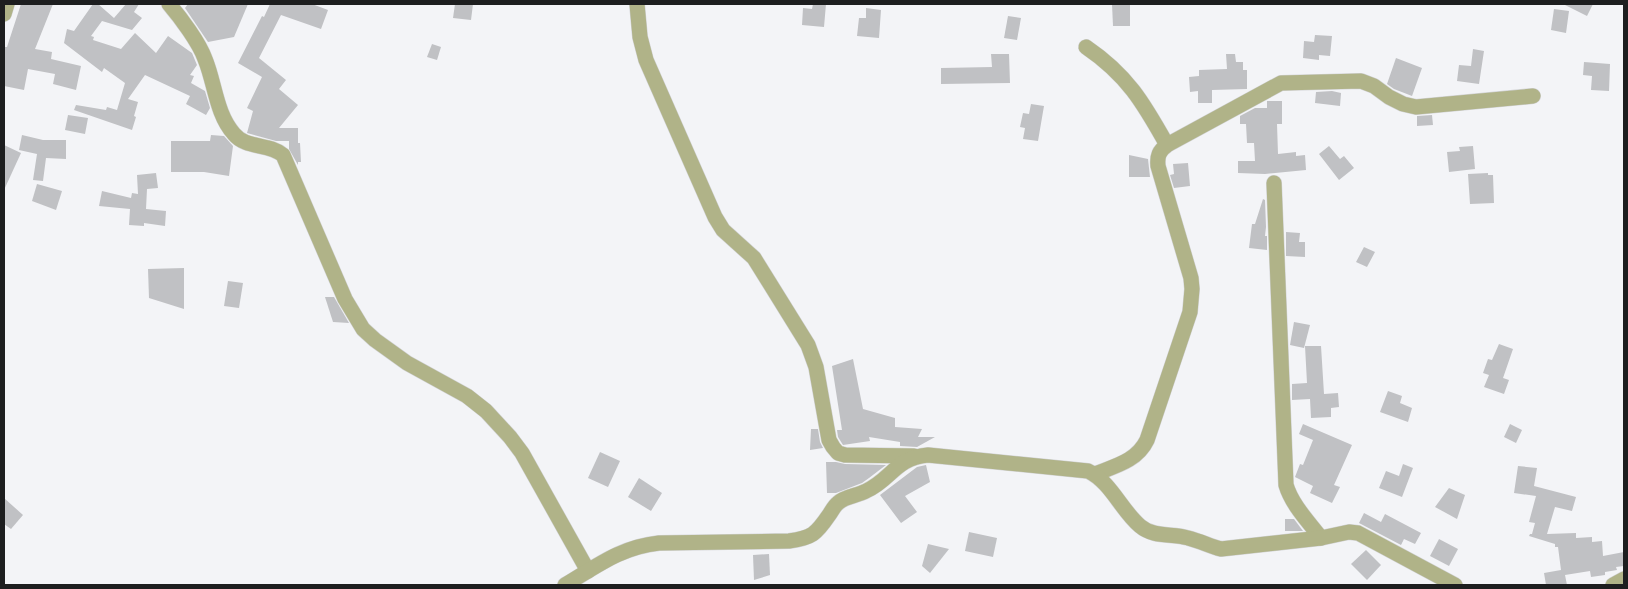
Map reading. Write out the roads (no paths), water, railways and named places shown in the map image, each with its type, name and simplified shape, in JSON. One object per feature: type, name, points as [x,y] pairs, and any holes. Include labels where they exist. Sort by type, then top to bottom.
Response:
[{"type":"street","points":[[4,14],[7,4]]},
{"type":"street","points":[[169,4],[204,56],[221,109],[227,125],[234,136],[241,141],[278,151],[283,155],[345,299],[363,329],[407,363],[466,396],[486,411],[522,453],[588,571]]},
{"type":"street","points":[[637,4],[640,36],[646,60],[715,218],[723,230],[754,258],[810,351],[816,367],[829,440],[833,448],[845,455],[920,456]]},
{"type":"street","points":[[1086,46],[1100,56],[1128,82],[1146,106],[1168,145]]},
{"type":"street","points":[[1095,474],[1130,459],[1143,449],[1190,312],[1191,278],[1158,166],[1158,154],[1168,145],[1281,83],[1361,81],[1374,86],[1403,104],[1416,107],[1533,96]]},
{"type":"street","points":[[1274,184],[1286,485],[1294,502],[1320,538]]},
{"type":"street","points":[[565,585],[620,552],[647,544],[789,541],[809,537],[820,529],[836,504],[841,500],[868,491],[897,467],[912,458],[928,455],[1088,471],[1095,474],[1142,528],[1152,533],[1181,536],[1210,546],[1222,548],[1320,538],[1358,532],[1455,585]]},
{"type":"street","points":[[1613,585],[1624,579]]}]
